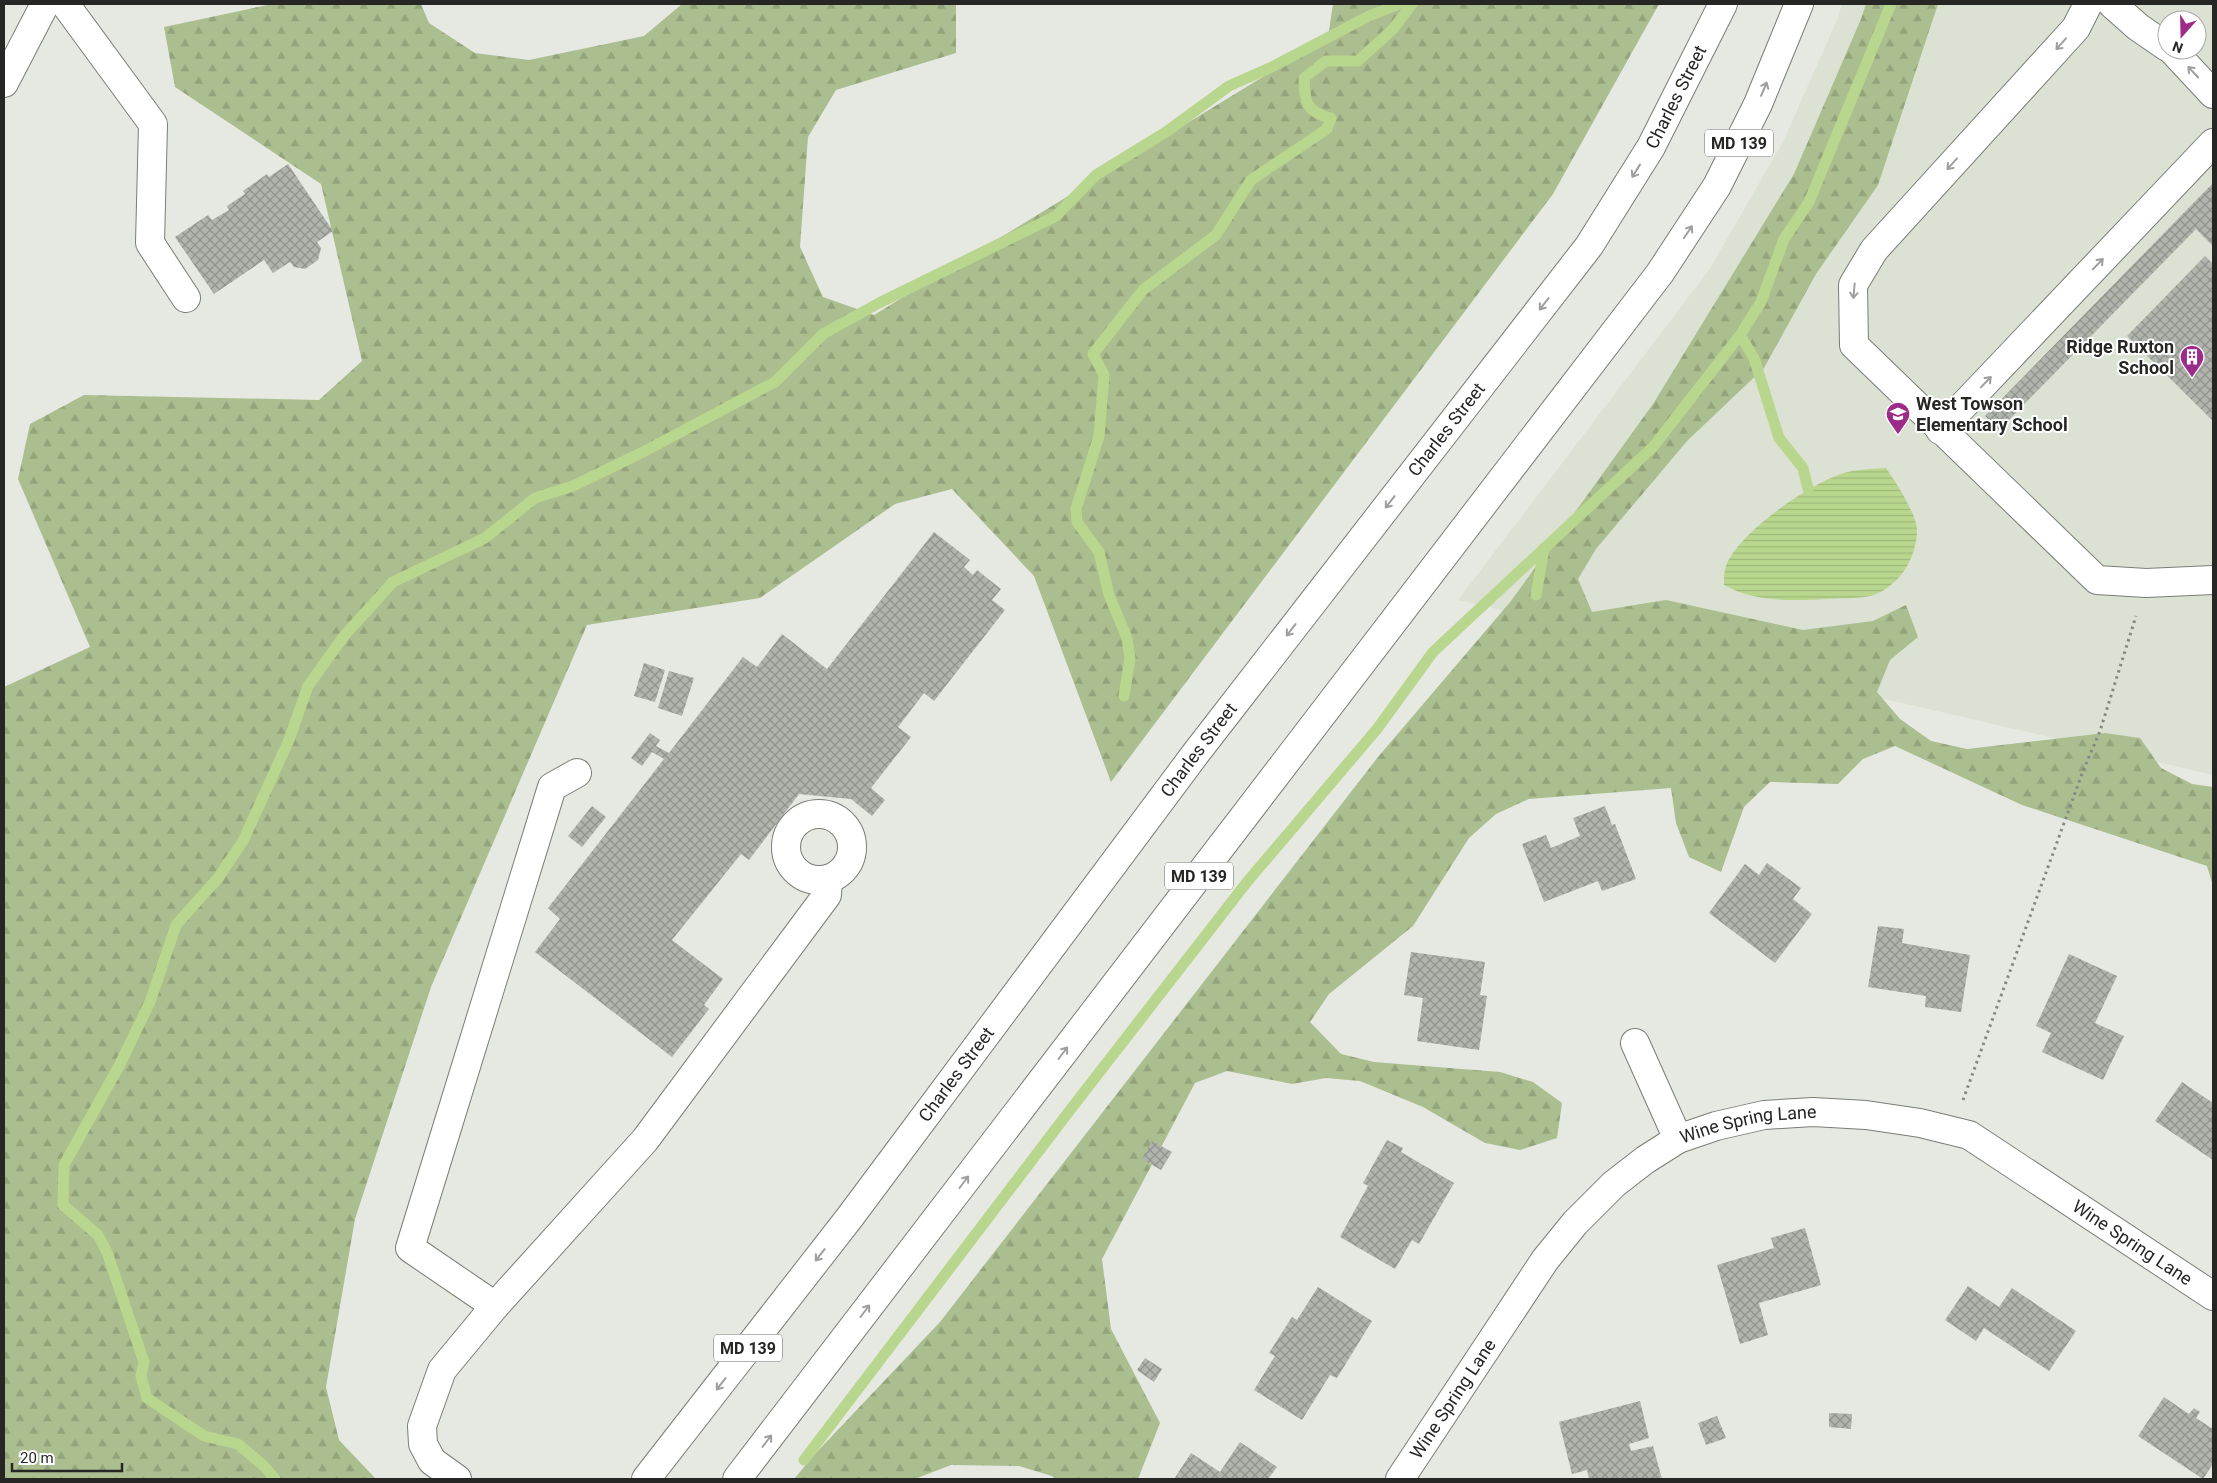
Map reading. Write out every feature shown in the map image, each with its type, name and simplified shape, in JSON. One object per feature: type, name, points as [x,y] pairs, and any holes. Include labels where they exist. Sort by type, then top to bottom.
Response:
[{"type":"main road","points":[[4,83],[45,4]]},
{"type":"main road","points":[[65,4],[153,124],[150,243],[186,298]]},
{"type":"main road","name":"Charles Street","points":[[646,1479],[850,1217],[1196,753],[1589,246],[1651,147],[1723,4]]},
{"type":"main road","name":"MD 139","points":[[737,1479],[1660,272],[1718,186],[1758,104],[1799,4]]},
{"type":"main road","points":[[2088,4],[2076,28],[1874,250],[1853,285],[1854,345],[2097,580],[2146,583],[2213,580]]},
{"type":"main road","points":[[2112,4],[2138,27],[2157,39]]},
{"type":"main road","points":[[2181,60],[2213,94]]},
{"type":"main road","points":[[1940,430],[2213,143]]},
{"type":"main road","points":[[495,1306],[410,1248],[552,787],[577,774]]},
{"type":"main road","points":[[457,1479],[432,1461],[423,1444],[422,1426],[442,1370],[495,1306],[644,1140],[827,894],[828,879]]},
{"type":"main road","points":[[1635,1043],[1678,1139]]},
{"type":"main road","name":"Wine Spring Lane","points":[[1400,1479],[1540,1268],[1575,1223],[1622,1178],[1644,1160],[1678,1139],[1716,1126],[1764,1115],[1813,1112],[1866,1115],[1911,1122],[1969,1135],[2213,1296]]},
{"type":"path","points":[[1951,1131],[2083,771],[2100,731],[2146,583]]},
{"type":"shaded area","name":"West Towson Elementary School","points":[[1842,4],[2213,4],[2213,775],[1458,600],[1709,270],[1783,142],[1837,20]]},
{"type":"shaded area","points":[[1886,468],[1909,506],[1917,529],[1911,559],[1899,577],[1884,590],[1874,595],[1863,597],[1786,600],[1748,595],[1724,585],[1724,573],[1733,553],[1760,525],[1795,498],[1813,487],[1844,473]]},
{"type":"green space","points":[[272,4],[421,4],[429,23],[475,53],[529,60],[644,36],[682,4],[956,4],[956,53],[836,90],[808,137],[800,247],[823,297],[874,315],[1328,37],[1333,4],[1659,4],[1553,194],[1111,782],[1034,576],[952,489],[895,504],[760,598],[587,625],[431,987],[355,1219],[326,1387],[339,1440],[376,1479],[4,1479],[4,687],[90,647],[18,479],[30,424],[84,395],[319,400],[362,361],[321,184],[175,87],[164,27]]},
{"type":"green space","points":[[1866,4],[1938,4],[1878,185],[1816,274],[1764,368],[1687,441],[1596,549],[1578,579],[1592,612],[1666,600],[1803,630],[1873,621],[1906,605],[1918,637],[1890,660],[1877,692],[1900,719],[1931,741],[1967,749],[2105,733],[2140,738],[2161,768],[2192,784],[2213,787],[2213,886],[2207,866],[2022,805],[1895,746],[1863,759],[1838,784],[1770,782],[1744,807],[1721,872],[1689,857],[1676,823],[1671,788],[1529,799],[1496,814],[1469,838],[1413,926],[1329,994],[1310,1022],[1341,1054],[1374,1062],[1500,1072],[1533,1082],[1562,1103],[1557,1138],[1520,1150],[1485,1143],[1423,1107],[1360,1081],[1326,1078],[1292,1084],[1227,1071],[1195,1083],[1102,1259],[1111,1329],[1160,1423],[1138,1479],[1055,1479],[1052,1476],[1019,1466],[951,1465],[915,1479],[794,1479],[815,1454],[940,1322],[1378,757],[1511,601],[1653,404],[1794,174]]},
{"type":"building","points":[[288,164],[333,231],[317,242],[321,248],[318,260],[305,269],[294,267],[290,262],[273,273],[264,260],[214,294],[175,237],[208,215],[212,220],[229,210],[227,206],[245,194],[243,191],[267,174],[269,177]]},
{"type":"building","name":"Ridge Ruxton School","points":[[2213,183],[2213,246],[2196,229],[1999,430],[1985,416]]},
{"type":"building","name":"Ridge Ruxton School","points":[[2205,256],[2213,264],[2213,421],[2127,336]]},
{"type":"building","points":[[934,532],[970,560],[964,567],[973,575],[977,570],[1001,589],[992,600],[1005,610],[934,701],[924,693],[898,727],[911,737],[871,788],[885,800],[872,816],[851,799],[799,794],[749,860],[741,854],[672,940],[723,979],[704,1005],[709,1009],[672,1057],[535,952],[560,919],[548,908],[664,759],[652,752],[642,766],[631,758],[650,733],[660,740],[656,746],[669,753],[743,657],[757,667],[782,634],[827,669]]},
{"type":"building","points":[[644,663],[665,670],[655,702],[634,696]]},
{"type":"building","points":[[669,671],[694,678],[682,716],[658,708]]},
{"type":"building","points":[[592,806],[606,817],[582,847],[568,836]]},
{"type":"building","points":[[1605,806],[1612,825],[1615,824],[1636,879],[1602,891],[1598,881],[1544,902],[1522,844],[1546,835],[1551,848],[1580,836],[1573,818]]},
{"type":"building","points":[[1767,863],[1801,888],[1793,899],[1812,914],[1775,963],[1709,913],[1745,864],[1759,875]]},
{"type":"building","points":[[1878,926],[1904,929],[1902,943],[1970,955],[1961,1012],[1925,1007],[1926,996],[1868,987]]},
{"type":"building","points":[[1411,952],[1485,962],[1480,995],[1487,996],[1479,1050],[1417,1041],[1423,998],[1404,995]]},
{"type":"building","points":[[2069,954],[2117,976],[2095,1023],[2124,1036],[2103,1080],[2042,1052],[2051,1033],[2036,1026]]},
{"type":"building","points":[[2182,1082],[2213,1103],[2213,1160],[2155,1121]]},
{"type":"building","points":[[1387,1140],[1403,1148],[1401,1152],[1454,1183],[1419,1244],[1412,1240],[1395,1269],[1340,1237],[1368,1186],[1363,1183]]},
{"type":"building","points":[[1152,1141],[1172,1152],[1161,1170],[1142,1159]]},
{"type":"building","points":[[1805,1228],[1821,1285],[1759,1303],[1768,1335],[1740,1344],[1717,1265],[1774,1248],[1771,1238]]},
{"type":"building","points":[[1968,1286],[1999,1307],[2012,1288],[2076,1331],[2049,1371],[1984,1328],[1976,1341],[1945,1320]]},
{"type":"building","points":[[1318,1287],[1372,1321],[1337,1378],[1330,1375],[1302,1420],[1254,1390],[1275,1356],[1269,1353],[1292,1317],[1297,1320]]},
{"type":"building","points":[[1145,1358],[1162,1369],[1154,1382],[1137,1370]]},
{"type":"building","points":[[2164,1397],[2189,1414],[2194,1408],[2200,1412],[2196,1418],[2213,1429],[2213,1464],[2203,1479],[2138,1436]]},
{"type":"building","points":[[1640,1401],[1649,1438],[1629,1444],[1631,1451],[1653,1446],[1662,1479],[1589,1479],[1587,1470],[1572,1474],[1559,1422]]},
{"type":"building","points":[[1829,1413],[1852,1414],[1851,1429],[1829,1427]]},
{"type":"building","points":[[1717,1416],[1726,1438],[1706,1445],[1698,1423]]},
{"type":"building","points":[[1240,1442],[1277,1467],[1268,1479],[1174,1479],[1191,1453],[1220,1472]]},
{"type":"waterway","points":[[275,1479],[264,1466],[238,1444],[204,1436],[147,1398],[141,1376],[144,1362],[107,1252],[98,1235],[63,1205],[64,1165],[119,1066],[150,1002],[176,925],[218,878],[243,841],[289,740],[308,686],[344,636],[393,582],[485,538],[535,498],[573,486],[643,452],[775,382],[823,334],[879,303],[1056,216],[1096,175],[1166,132],[1229,86],[1272,67],[1369,16],[1399,4]]},
{"type":"waterway","points":[[1124,696],[1130,658],[1127,638],[1109,595],[1099,552],[1077,522],[1076,509],[1099,436],[1104,375],[1093,354],[1143,290],[1216,235],[1251,180],[1327,129],[1331,118],[1322,116],[1311,109],[1306,99],[1304,78],[1326,61],[1358,61],[1393,29],[1412,4]]},
{"type":"waterway","points":[[804,1460],[1067,1114],[1247,882],[1377,729],[1433,652],[1653,447],[1740,335],[1761,302],[1784,239],[1809,202],[1891,4]]},
{"type":"waterway","points":[[1740,335],[1754,358],[1779,438],[1803,468],[1808,489]]},
{"type":"waterway","points":[[1536,595],[1544,548]]},
{"type":"place","name":"Ridge Ruxton School","points":[[2192,378]]},
{"type":"place","name":"West Towson Elementary School","points":[[1898,435]]}]
